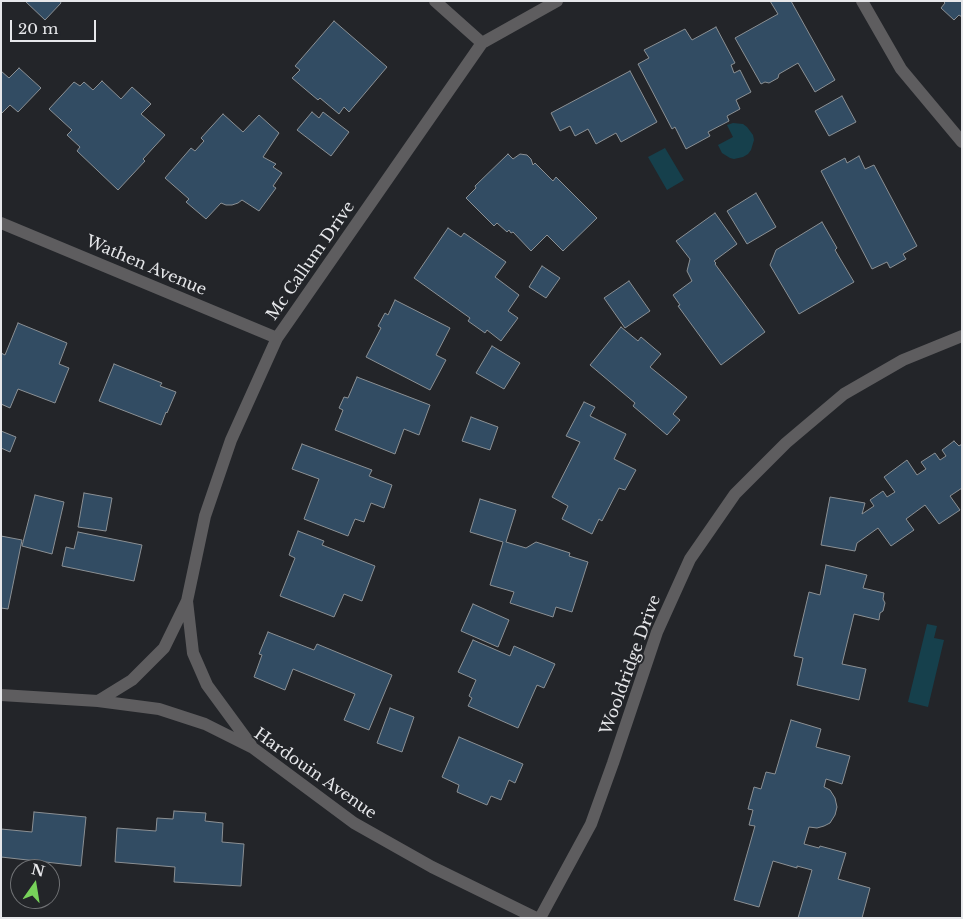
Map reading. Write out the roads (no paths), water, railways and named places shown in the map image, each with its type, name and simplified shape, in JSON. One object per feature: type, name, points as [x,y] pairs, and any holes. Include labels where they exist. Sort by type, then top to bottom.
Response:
[{"type":"street","points":[[435,1],[482,43]]},
{"type":"street","name":"Mc Callum Drive","points":[[98,702],[132,680],[164,648],[187,601],[205,516],[231,440],[277,338],[482,43],[557,1]]},
{"type":"street","points":[[862,1],[901,69],[962,142]]},
{"type":"street","name":"Wathen Avenue","points":[[1,223],[277,338]]},
{"type":"street","name":"Wooldridge Drive","points":[[540,918],[591,824],[656,632],[682,575],[690,559],[735,494],[786,443],[844,394],[903,360],[962,336]]},
{"type":"street","name":"Mc Callum Drive","points":[[187,601],[193,653],[206,685],[253,748]]},
{"type":"street","name":"Hardouin Avenue","points":[[1,695],[98,702],[160,709],[205,724],[253,748],[354,823],[432,867],[536,918]]},
{"type":"water","points":[[733,123],[743,124],[747,127],[754,140],[748,154],[734,159],[722,153],[718,145],[733,137],[727,125]]},
{"type":"water","points":[[665,148],[684,180],[667,190],[648,157]]},
{"type":"water","points":[[927,624],[937,626],[934,638],[944,640],[928,707],[908,702]]}]
